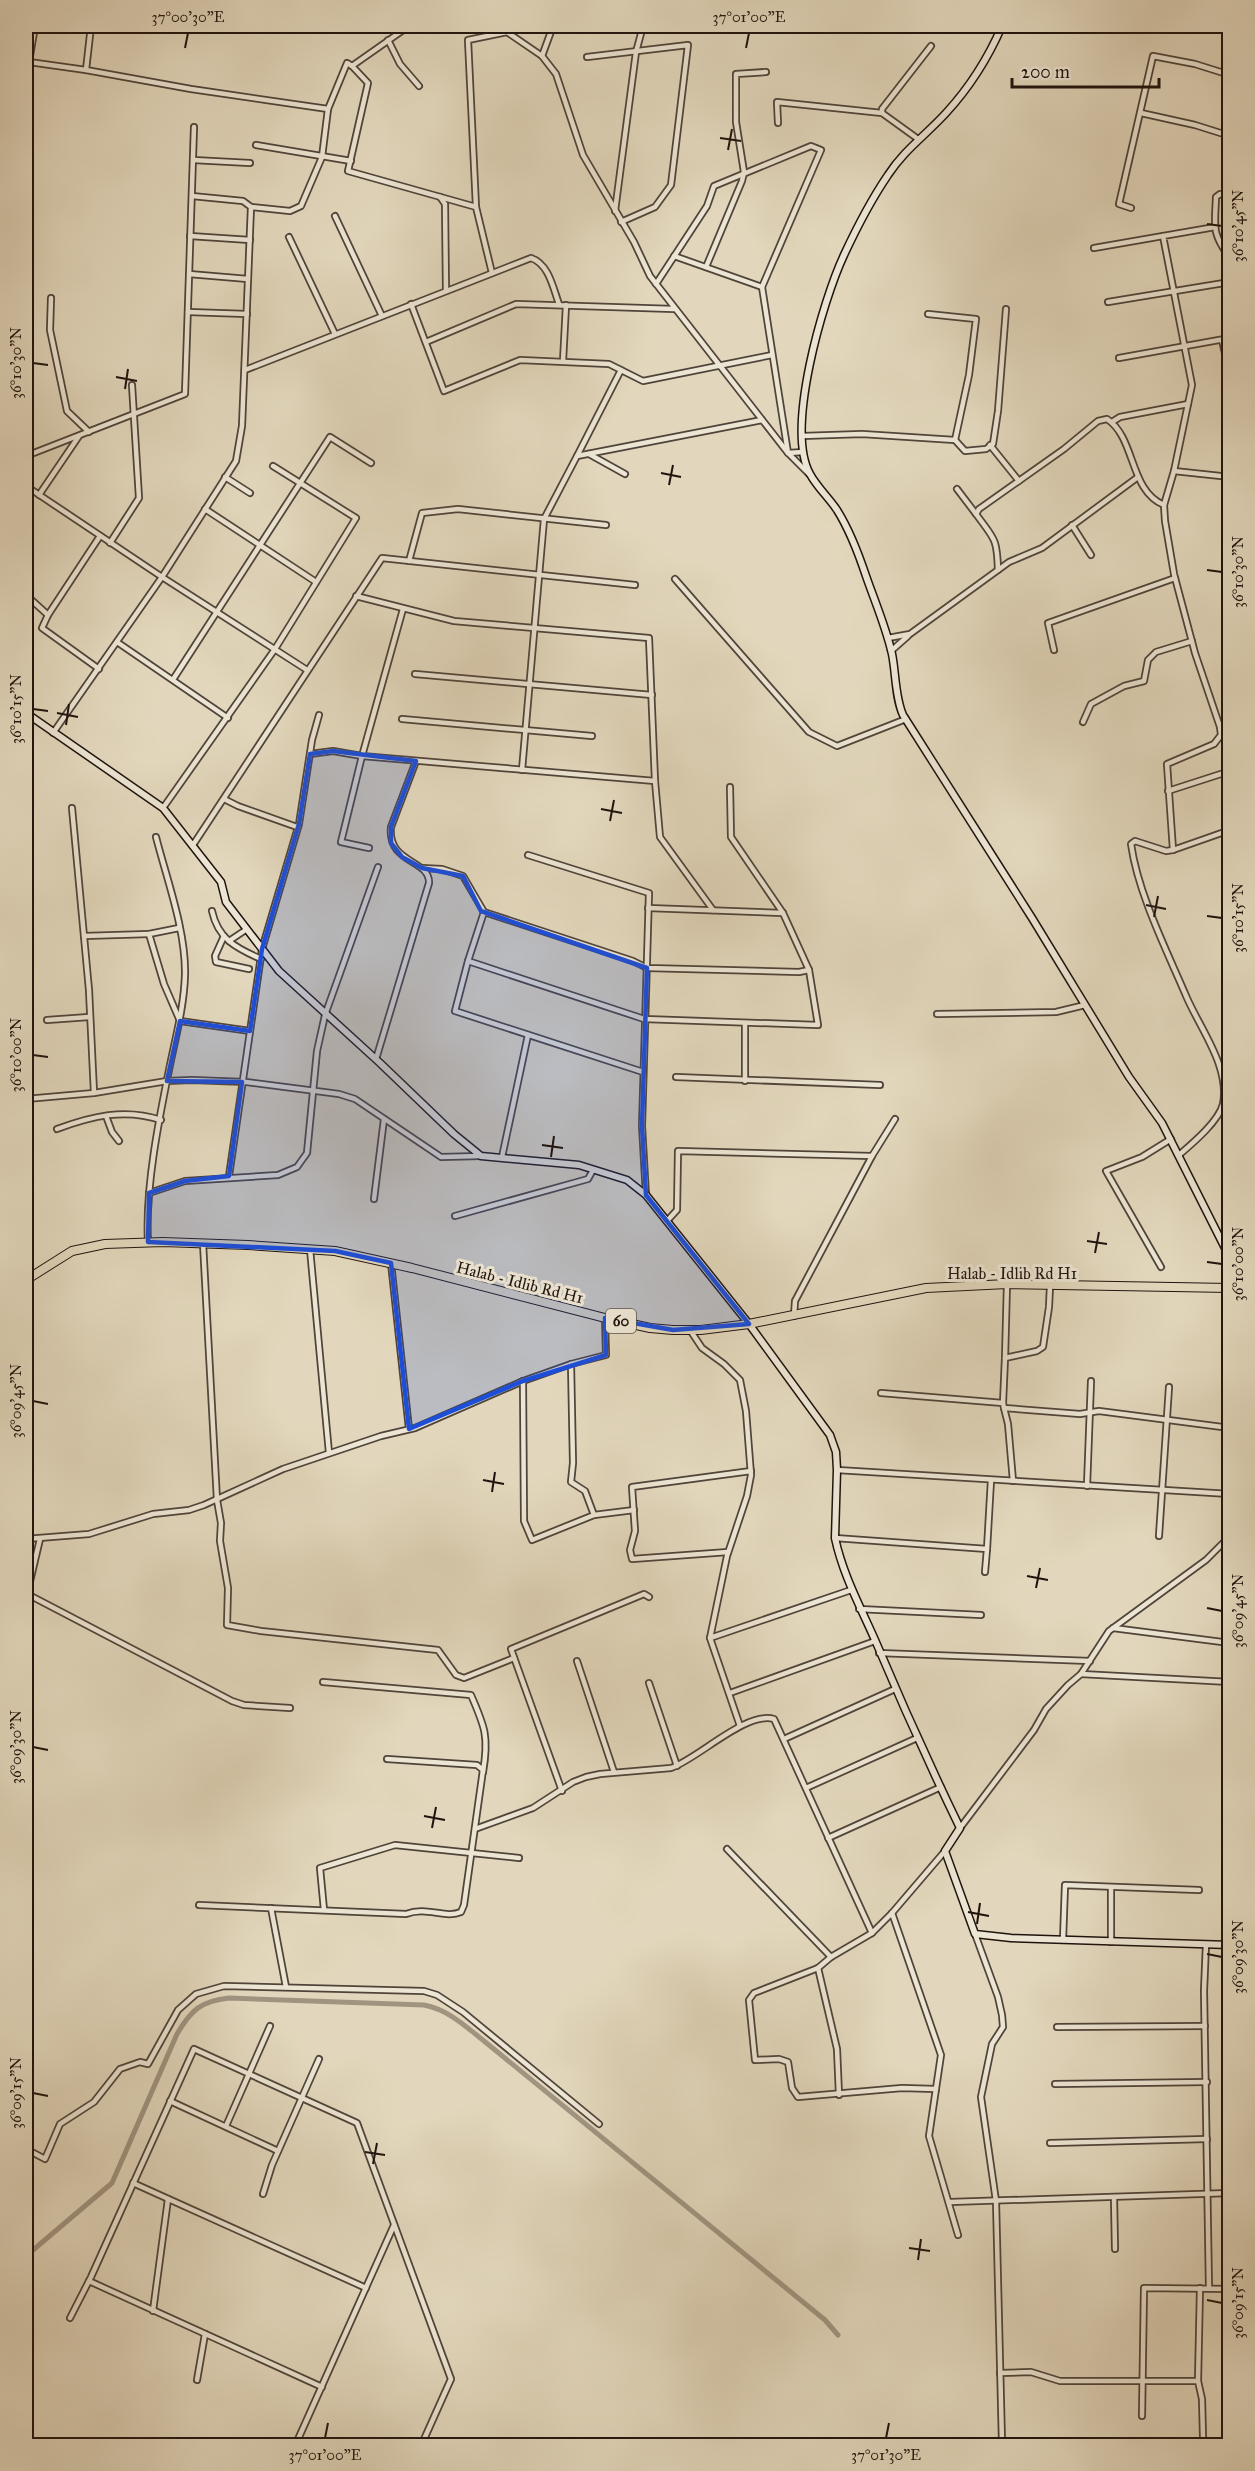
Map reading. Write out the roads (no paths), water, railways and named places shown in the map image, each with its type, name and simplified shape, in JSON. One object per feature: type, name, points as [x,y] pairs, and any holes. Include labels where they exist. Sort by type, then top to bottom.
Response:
[{"type":"highway","name":"Halab - Idlib Rd H1","points":[[26,1280],[72,1251],[105,1244],[203,1243],[310,1249],[335,1251],[391,1263],[650,1328],[690,1330],[749,1324],[794,1316],[926,1288],[1007,1284],[1230,1288]]},
{"type":"street","points":[[35,26],[29,62],[328,109]]},
{"type":"street","points":[[86,70],[91,26]]},
{"type":"street","points":[[352,66],[409,26]]},
{"type":"street","points":[[503,26],[507,32],[542,56],[556,74],[583,155],[656,284],[788,453],[809,474],[838,512],[863,566],[888,638],[899,701],[906,719],[1128,1077],[1171,1139],[1230,1258]]},
{"type":"street","points":[[542,56],[553,26]]},
{"type":"street","points":[[615,211],[636,52],[643,26]]},
{"type":"street","points":[[809,474],[803,452],[803,408],[813,354],[835,277],[878,191],[899,158],[946,113],[986,58],[1002,26]]},
{"type":"street","points":[[492,273],[476,207],[468,40],[507,32]]},
{"type":"street","points":[[388,40],[400,64],[419,86]]},
{"type":"street","points":[[587,57],[688,45],[671,185],[655,207],[621,222]]},
{"type":"street","points":[[882,113],[882,109],[931,46]]},
{"type":"street","points":[[1131,208],[1119,204],[1153,56],[1195,64],[1230,75]]},
{"type":"street","points":[[192,196],[243,201],[251,207],[290,211],[301,206],[322,157],[328,109],[347,63],[368,83],[348,171],[476,207]]},
{"type":"street","points":[[706,267],[744,172],[736,122],[736,74],[766,72]]},
{"type":"street","points":[[778,123],[777,102],[882,113],[918,139]]},
{"type":"street","points":[[1141,112],[1230,136]]},
{"type":"street","points":[[26,456],[184,394],[194,127]]},
{"type":"street","points":[[256,146],[351,161]]},
{"type":"street","points":[[656,284],[707,206],[714,186],[811,146],[821,150],[762,287],[788,453]]},
{"type":"street","points":[[193,160],[250,163]]},
{"type":"street","points":[[1230,197],[1220,194],[1216,197],[1215,227],[1218,242],[1230,258]]},
{"type":"street","points":[[440,197],[445,204],[446,291]]},
{"type":"street","points":[[53,733],[162,577],[236,461],[242,426],[251,207]]},
{"type":"street","points":[[335,216],[382,316]]},
{"type":"street","points":[[1094,248],[1215,227]]},
{"type":"street","points":[[190,236],[250,240]]},
{"type":"street","points":[[1163,236],[1191,380],[1174,471],[1164,506],[1175,578],[1221,735],[1214,744],[1167,764],[1173,850]]},
{"type":"street","points":[[289,237],[335,334]]},
{"type":"street","points":[[674,256],[762,287]]},
{"type":"street","points":[[245,370],[531,258],[538,261],[549,275],[559,304]]},
{"type":"street","points":[[189,274],[248,279]]},
{"type":"street","points":[[1108,302],[1230,282]]},
{"type":"street","points":[[51,298],[50,330],[67,411],[89,432]]},
{"type":"street","points":[[411,304],[444,391],[520,360],[609,364],[643,381],[772,355]]},
{"type":"street","points":[[426,342],[516,304],[674,309]]},
{"type":"street","points":[[564,361],[566,305]]},
{"type":"street","points":[[802,436],[862,434],[955,440],[965,451],[986,449],[993,444],[998,411],[1006,309]]},
{"type":"street","points":[[188,312],[247,314]]},
{"type":"street","points":[[928,314],[976,319],[969,375],[955,440]]},
{"type":"street","points":[[1119,358],[1230,338]]},
{"type":"street","points":[[1222,340],[1230,376]]},
{"type":"street","points":[[522,770],[544,519],[621,370]]},
{"type":"street","points":[[111,543],[139,498],[132,385]]},
{"type":"street","points":[[1112,422],[1120,417],[1188,404]]},
{"type":"street","points":[[976,514],[979,509],[1064,449],[1098,421],[1107,418],[1122,437],[1138,477],[1150,494],[1164,506]]},
{"type":"street","points":[[577,456],[762,420]]},
{"type":"street","points":[[39,495],[79,436]]},
{"type":"street","points":[[174,678],[330,437],[371,463]]},
{"type":"street","points":[[990,445],[1018,481]]},
{"type":"street","points":[[788,453],[803,452]]},
{"type":"street","points":[[589,454],[625,474]]},
{"type":"street","points":[[163,808],[275,649],[356,518],[273,466]]},
{"type":"street","points":[[1174,471],[1230,477]]},
{"type":"street","points":[[225,477],[250,493]]},
{"type":"street","points":[[891,651],[910,634],[1009,562],[1042,548],[1138,477]]},
{"type":"street","points":[[26,486],[307,670]]},
{"type":"street","points":[[957,489],[990,531],[998,545],[998,570]]},
{"type":"street","points":[[409,561],[422,513],[458,508],[606,525]]},
{"type":"street","points":[[205,509],[316,582]]},
{"type":"street","points":[[1072,525],[1091,555]]},
{"type":"street","points":[[99,669],[42,628],[48,615],[100,536]]},
{"type":"street","points":[[193,845],[382,558],[635,585]]},
{"type":"street","points":[[1054,650],[1048,623],[1175,578]]},
{"type":"street","points":[[675,579],[809,732],[837,746],[906,719]]},
{"type":"street","points":[[26,595],[48,615]]},
{"type":"street","points":[[356,596],[454,621],[649,638],[655,782],[660,837],[713,910]]},
{"type":"street","points":[[369,848],[341,842],[362,756],[403,609]]},
{"type":"street","points":[[888,638],[910,634]]},
{"type":"street","points":[[1083,722],[1091,704],[1125,686],[1144,681],[1148,660],[1156,652],[1192,641]]},
{"type":"street","points":[[117,642],[174,678],[228,718]]},
{"type":"street","points":[[415,674],[652,695]]},
{"type":"street","points":[[26,713],[163,808],[220,882],[226,902],[279,970],[454,1134],[481,1156]]},
{"type":"street","points":[[229,1176],[262,948],[297,827],[319,715]]},
{"type":"street","points":[[402,719],[592,736]]},
{"type":"street","points":[[310,754],[333,751],[362,756],[655,782]]},
{"type":"street","points":[[376,1059],[429,883],[429,877],[422,868],[398,853],[390,836],[391,827],[416,761]]},
{"type":"street","points":[[1168,791],[1230,771]]},
{"type":"street","points":[[468,961],[644,1019],[818,1025],[808,970],[783,913],[731,837],[730,787]]},
{"type":"street","points":[[225,799],[238,806],[297,827]]},
{"type":"street","points":[[72,808],[89,990],[94,1093]]},
{"type":"street","points":[[1179,1155],[1201,1135],[1221,1111],[1225,1088],[1222,1072],[1187,998],[1140,882],[1131,844],[1135,841],[1166,851],[1230,830]]},
{"type":"street","points":[[148,1242],[149,1193],[167,1081],[180,1021],[185,976],[184,950],[156,837]]},
{"type":"street","points":[[528,855],[649,893],[642,1126],[646,1195]]},
{"type":"street","points":[[149,1193],[185,1181],[278,1174],[297,1167],[307,1153],[317,1052],[325,1015],[378,867]]},
{"type":"street","points":[[422,868],[442,869],[463,876],[484,912],[633,961],[647,968],[799,972],[808,970]]},
{"type":"street","points":[[648,908],[783,913]]},
{"type":"street","points":[[212,911],[215,927],[229,941],[239,949],[261,959]]},
{"type":"street","points":[[484,912],[455,1011],[643,1072]]},
{"type":"street","points":[[84,936],[149,934],[179,928]]},
{"type":"street","points":[[229,941],[247,929]]},
{"type":"street","points":[[149,934],[164,984],[180,1021]]},
{"type":"street","points":[[224,936],[215,956],[216,962],[249,969]]},
{"type":"street","points":[[26,941],[30,1006],[30,1015],[26,1016]]},
{"type":"street","points":[[937,1014],[1056,1012],[1085,1005]]},
{"type":"street","points":[[47,1020],[89,1017]]},
{"type":"street","points":[[180,1021],[250,1031]]},
{"type":"street","points":[[745,1023],[745,1081]]},
{"type":"street","points":[[502,1157],[528,1035]]},
{"type":"street","points":[[676,1077],[880,1085]]},
{"type":"street","points":[[26,1098],[94,1093],[167,1081],[242,1082],[314,1090],[339,1094],[355,1100],[441,1157],[502,1157],[579,1166],[627,1180],[646,1195],[749,1324],[830,1435],[836,1452],[837,1470],[835,1538],[851,1590],[960,1828]]},
{"type":"street","points":[[1223,1104],[1230,1106]]},
{"type":"street","points":[[57,1129],[117,1113],[142,1114],[161,1120]]},
{"type":"street","points":[[106,1116],[112,1132],[119,1141]]},
{"type":"street","points":[[374,1199],[384,1119]]},
{"type":"street","points":[[794,1316],[795,1301],[872,1156],[895,1119]]},
{"type":"street","points":[[1161,1267],[1106,1171],[1142,1157],[1171,1139]]},
{"type":"street","points":[[666,1221],[677,1210],[678,1150],[872,1156]]},
{"type":"street","points":[[454,1216],[588,1179],[592,1170]]},
{"type":"street","points":[[203,1243],[217,1500],[221,1523],[220,1541],[228,1588],[227,1624],[261,1631],[438,1650],[456,1675],[464,1678],[514,1658]]},
{"type":"street","points":[[310,1249],[329,1453]]},
{"type":"street","points":[[391,1263],[409,1429]]},
{"type":"street","points":[[1007,1284],[1003,1405],[1008,1424],[1013,1481]]},
{"type":"street","points":[[1005,1358],[1037,1351],[1043,1347],[1050,1286]]},
{"type":"street","points":[[26,1539],[89,1534],[153,1514],[189,1510],[217,1500],[283,1469],[409,1429],[523,1382],[606,1355],[605,1317]]},
{"type":"street","points":[[690,1330],[702,1348],[733,1371],[742,1384],[751,1471],[747,1496],[728,1552],[710,1638],[740,1726]]},
{"type":"street","points":[[571,1365],[573,1463],[571,1482],[585,1491],[594,1515]]},
{"type":"street","points":[[1087,1486],[1091,1380]]},
{"type":"street","points":[[523,1382],[524,1521],[532,1540],[594,1515],[634,1510]]},
{"type":"street","points":[[1159,1536],[1169,1387]]},
{"type":"street","points":[[881,1394],[1080,1414],[1099,1411],[1230,1428]]},
{"type":"street","points":[[837,1470],[1230,1494]]},
{"type":"street","points":[[728,1552],[632,1559],[630,1550],[635,1531],[632,1487],[751,1471]]},
{"type":"street","points":[[986,1572],[991,1480]]},
{"type":"street","points":[[835,1538],[987,1549]]},
{"type":"street","points":[[40,1539],[28,1590],[31,1596],[232,1701],[244,1706],[291,1708]]},
{"type":"street","points":[[936,2089],[902,2088],[798,2097],[792,2088],[788,2062],[779,2059],[755,2060],[749,2000],[754,1993],[818,1968],[831,1957],[872,1933],[945,1851],[1034,1730],[1046,1709],[1081,1674],[1108,1630],[1206,1560],[1230,1539]]},
{"type":"street","points":[[710,1638],[851,1590]]},
{"type":"street","points":[[562,1791],[511,1649],[644,1594],[649,1597]]},
{"type":"street","points":[[860,1609],[981,1615]]},
{"type":"street","points":[[1113,1628],[1230,1643]]},
{"type":"street","points":[[730,1693],[875,1641]]},
{"type":"street","points":[[879,1653],[1090,1661]]},
{"type":"street","points":[[577,1661],[614,1772]]},
{"type":"street","points":[[1081,1674],[1230,1682]]},
{"type":"street","points":[[199,1905],[406,1914],[418,1909],[455,1914],[461,1912],[472,1853],[487,1737],[471,1695],[323,1682]]},
{"type":"street","points":[[649,1683],[677,1766]]},
{"type":"street","points":[[784,1739],[895,1689]]},
{"type":"street","points":[[475,1829],[533,1808],[573,1782],[586,1777],[677,1766],[701,1753],[740,1726],[768,1717],[774,1719],[784,1739],[872,1933]]},
{"type":"street","points":[[806,1788],[917,1738]]},
{"type":"street","points":[[387,1759],[477,1765],[483,1770],[483,1777]]},
{"type":"street","points":[[828,1838],[941,1787]]},
{"type":"street","points":[[324,1910],[320,1868],[395,1845],[519,1858]]},
{"type":"street","points":[[727,1849],[831,1957]]},
{"type":"street","points":[[945,1851],[999,1997],[1002,2015],[1003,2027],[992,2044],[981,2097],[996,2201],[1002,2443]]},
{"type":"street","points":[[1063,1940],[1065,1886],[1199,1890]]},
{"type":"street","points":[[1111,1888],[1112,1942]]},
{"type":"street","points":[[271,1908],[286,1987]]},
{"type":"street","points":[[892,1913],[941,2055],[929,2136],[958,2235]]},
{"type":"street","points":[[975,1934],[1011,1938],[1230,1945]]},
{"type":"street","points":[[1206,1944],[1209,2288]]},
{"type":"street","points":[[818,1968],[837,2049],[839,2095]]},
{"type":"street","points":[[26,2149],[45,2159],[60,2124],[94,2102],[120,2069],[140,2062],[148,2064],[178,2010],[196,1994],[224,1986],[424,1991],[437,1995],[463,2012],[599,2124]]},
{"type":"street","points":[[226,2127],[270,2026]]},
{"type":"street","points":[[1057,2026],[1205,2026]]},
{"type":"street","points":[[70,2318],[194,2049],[357,2123],[451,2379],[421,2445]]},
{"type":"street","points":[[263,2194],[278,2151],[319,2060]]},
{"type":"street","points":[[1055,2084],[1207,2082]]},
{"type":"street","points":[[170,2101],[278,2151]]},
{"type":"street","points":[[1050,2143],[1207,2139]]},
{"type":"street","points":[[133,2183],[366,2288]]},
{"type":"street","points":[[950,2202],[1230,2193]]},
{"type":"street","points":[[1114,2197],[1115,2249]]},
{"type":"street","points":[[153,2311],[168,2199]]},
{"type":"street","points":[[295,2445],[394,2225]]},
{"type":"street","points":[[88,2282],[321,2387]]},
{"type":"street","points":[[1142,2415],[1144,2288],[1230,2289]]},
{"type":"street","points":[[1200,2288],[1198,2381],[1202,2399],[1203,2438],[1206,2445]]},
{"type":"street","points":[[197,2380],[205,2334]]},
{"type":"street","points":[[1000,2373],[1031,2372],[1060,2381],[1198,2381]]},
{"type":"waterway","points":[[26,2256],[112,2183],[177,2034],[192,2013],[204,2004],[229,1998],[424,2005],[449,2015],[470,2030],[825,2320],[838,2335]]}]
